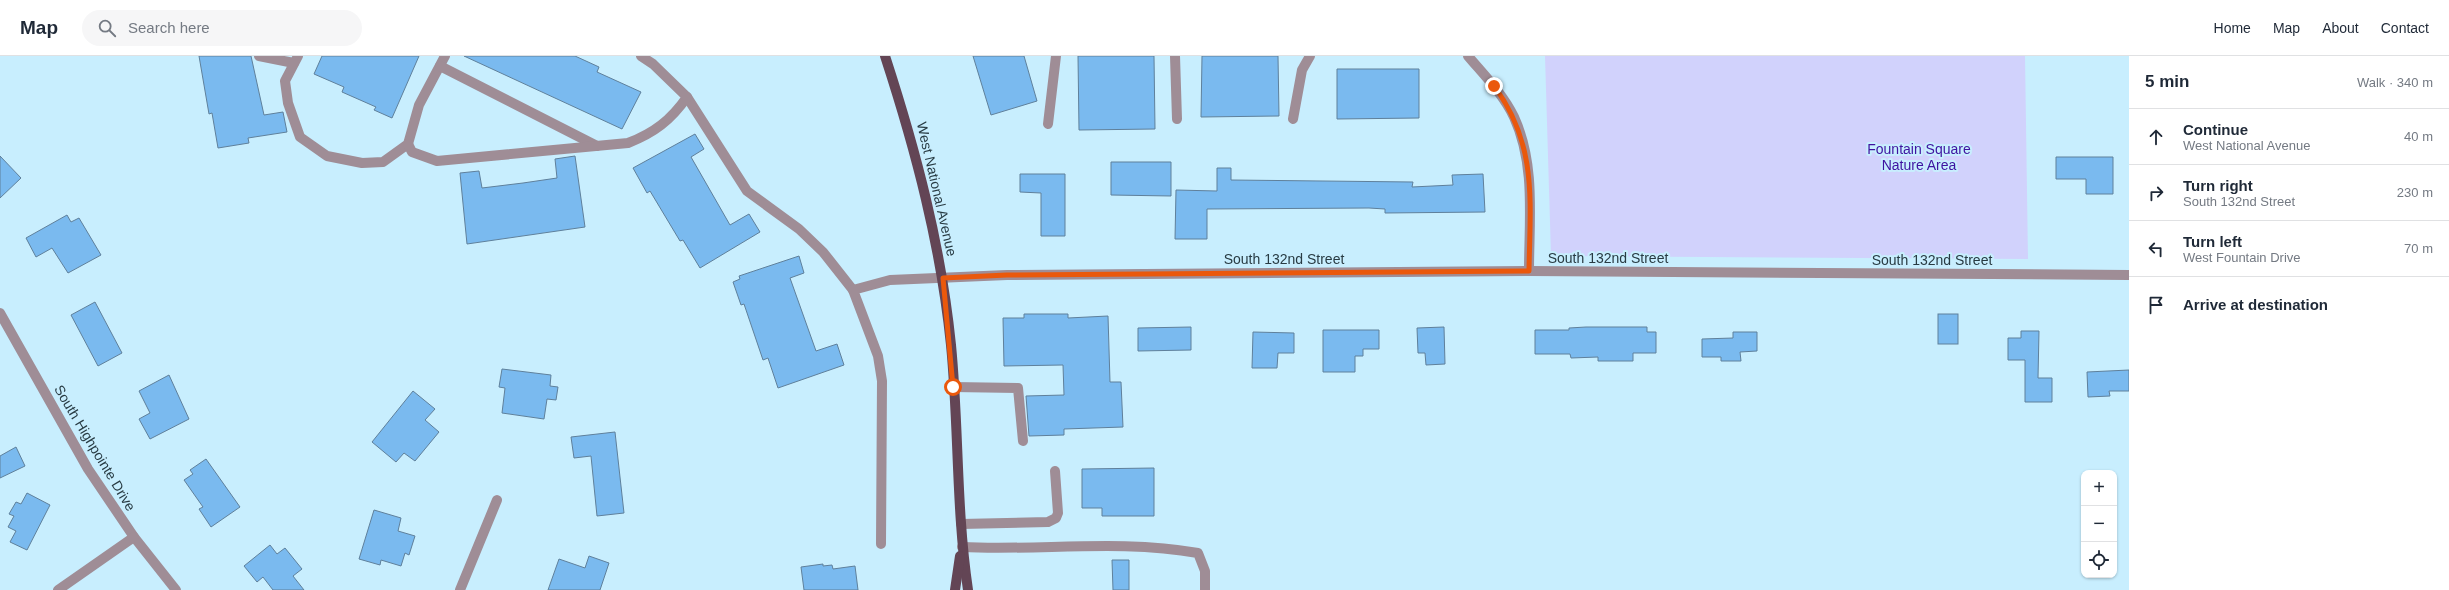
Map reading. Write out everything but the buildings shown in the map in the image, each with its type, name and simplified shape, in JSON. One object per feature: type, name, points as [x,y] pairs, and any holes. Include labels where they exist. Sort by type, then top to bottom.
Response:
[{"type":"main road","name":"West National Avenue","points":[[886,56],[923,184],[943,278],[953,387],[962,547],[968,590]]},
{"type":"main road","name":"West National Avenue","points":[[955,590],[962,547]]},
{"type":"street","points":[[259,56],[296,59],[285,81],[288,102],[300,137],[327,156],[362,163],[383,162],[408,144],[419,105],[445,56]]},
{"type":"street","points":[[640,56],[653,64],[687,98],[747,191],[799,229],[823,252],[853,290],[878,356],[882,381],[881,544]]},
{"type":"street","points":[[1048,124],[1056,56]]},
{"type":"street","points":[[1175,56],[1177,119]]},
{"type":"street","points":[[1294,119],[1302,70],[1310,56]]},
{"type":"street","points":[[1468,56],[1502,97],[1524,142],[1530,174],[1529,271]]},
{"type":"street","points":[[440,66],[597,146]]},
{"type":"street","points":[[408,144],[412,152],[437,161],[628,143],[649,135],[670,119],[687,98]]},
{"type":"street","name":"South 132nd Street","points":[[853,290],[890,280],[1015,274],[1529,271],[2129,275]]},
{"type":"street","name":"South Highpointe Drive","points":[[0,313],[88,469],[134,537],[176,590]]},
{"type":"street","points":[[953,387],[1018,388],[1023,441]]},
{"type":"street","points":[[961,524],[1048,522],[1056,518],[1058,513],[1055,471]]},
{"type":"street","points":[[460,590],[497,500]]},
{"type":"street","points":[[58,590],[134,537]]},
{"type":"street","points":[[962,547],[1004,549],[1154,547],[1198,553],[1204,571],[1205,590]]},
{"type":"green space","name":"Fountain Square Nature Area","points":[[1545,56],[2025,56],[2028,259],[1551,256]]},
{"type":"route","points":[[953,387],[951,347],[943,278],[1007,275],[1529,271],[1530,174],[1524,142],[1513,117],[1494,86]]}]
